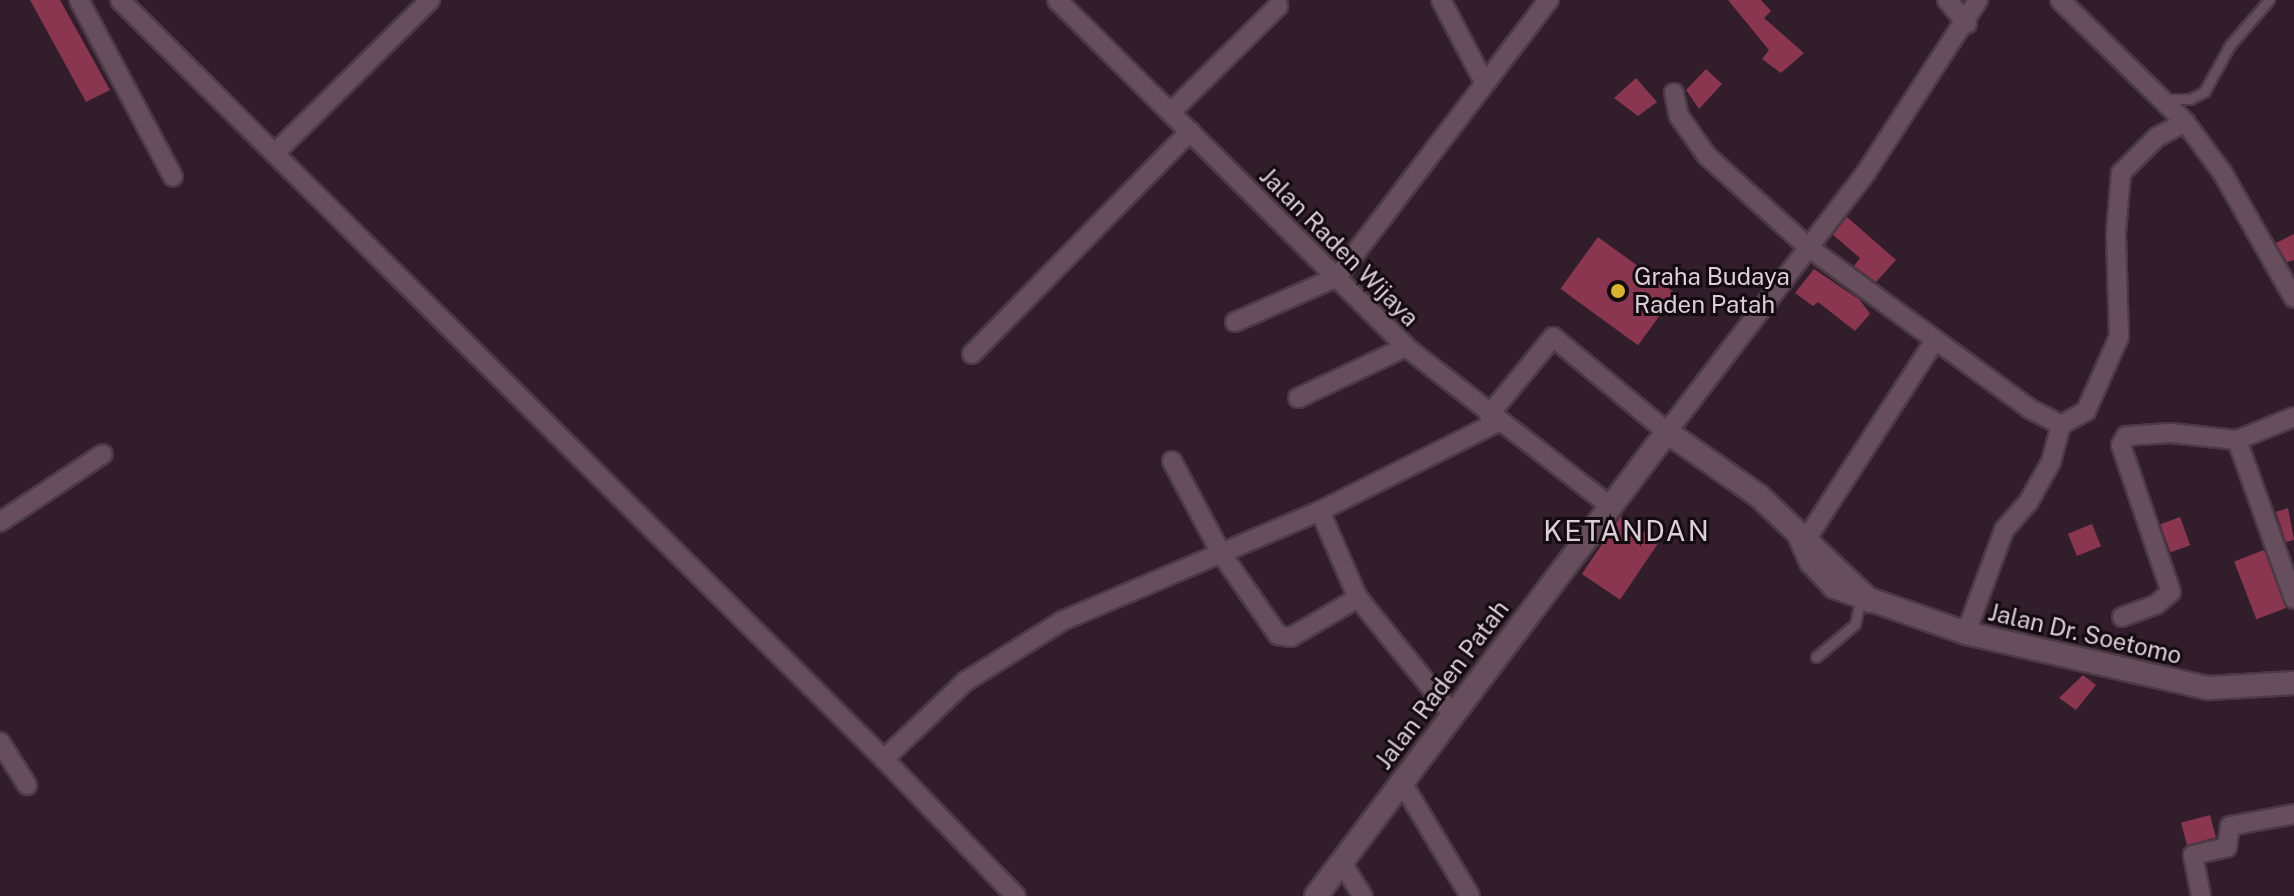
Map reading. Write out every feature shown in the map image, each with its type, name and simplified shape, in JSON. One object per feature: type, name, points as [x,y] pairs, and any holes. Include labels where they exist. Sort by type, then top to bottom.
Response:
[{"type":"street","points":[[79,0],[173,177]]},
{"type":"street","points":[[120,0],[884,759],[1016,896]]},
{"type":"street","points":[[275,153],[430,0]]},
{"type":"street","name":"Jalan Raden Wijaya","points":[[1057,0],[1406,347],[1494,419],[1608,504]]},
{"type":"street","points":[[1441,0],[1484,82]]},
{"type":"street","points":[[1235,322],[1337,277],[1549,0]]},
{"type":"street","points":[[1947,0],[1967,24]]},
{"type":"street","points":[[884,759],[966,681],[1062,621],[1320,511],[1494,419],[1553,337],[1667,432],[1808,247],[1967,24],[1978,0]]},
{"type":"street","points":[[2060,0],[2166,99],[2185,122],[2222,172],[2291,287]]},
{"type":"street","points":[[1171,112],[1278,6]]},
{"type":"street","points":[[1674,93],[1679,116],[1707,156],[1808,247],[2030,409],[2061,425]]},
{"type":"street","points":[[1966,633],[2004,530],[2029,501],[2051,462],[2061,425],[2086,411],[2119,337],[2116,233],[2121,173],[2157,137],[2185,122]]},
{"type":"street","points":[[972,354],[1190,131]]},
{"type":"street","points":[[1803,535],[1935,340]]},
{"type":"street","points":[[1298,398],[1406,347]]},
{"type":"street","points":[[2122,617],[2157,604],[2171,592],[2123,440],[2133,432],[2237,440],[2294,417]]},
{"type":"street","name":"Jalan Raden Patah","points":[[1316,896],[1608,504],[1667,432]]},
{"type":"street","name":"Jalan Dr. Soetomo","points":[[1667,432],[1735,477],[1803,535],[1865,600],[1966,633],[2209,688],[2294,683]]},
{"type":"street","points":[[2237,440],[2294,599]]},
{"type":"street","points":[[0,522],[103,454]]},
{"type":"street","points":[[1172,461],[1221,553],[1278,635],[1291,637],[1358,598]]},
{"type":"street","points":[[1320,511],[1358,598],[1453,715]]},
{"type":"street","points":[[0,742],[27,785]]},
{"type":"street","points":[[1401,781],[1470,896]]},
{"type":"street","points":[[2201,896],[2193,855],[2227,847],[2230,826],[2294,814]]},
{"type":"street","points":[[1342,863],[1363,896]]},
{"type":"lane","points":[[2166,99],[2190,99],[2204,92],[2230,45],[2269,0]]},
{"type":"lane","points":[[1816,657],[1855,624],[1865,600]]},
{"type":"building","points":[[30,0],[60,0],[110,90],[86,102]]},
{"type":"building","points":[[1728,0],[1761,0],[1771,11],[1764,18],[1804,53],[1781,73],[1762,59],[1769,50]]},
{"type":"building","points":[[1706,69],[1722,84],[1699,109],[1686,90]]},
{"type":"building","points":[[1636,78],[1657,102],[1638,116],[1614,98]]},
{"type":"building","points":[[1847,217],[1896,260],[1876,282],[1854,266],[1860,258],[1833,235]]},
{"type":"building","points":[[2294,234],[2294,260],[2287,262],[2276,243]]},
{"type":"building","name":"Graha Budaya Raden Patah","points":[[1598,237],[1676,293],[1638,345],[1560,289]]},
{"type":"building","points":[[1814,269],[1860,300],[1870,314],[1855,331],[1818,302],[1813,306],[1795,293]]},
{"type":"building","points":[[2288,508],[2294,540],[2286,542],[2276,512]]},
{"type":"building","points":[[1621,516],[1659,542],[1620,600],[1582,574]]},
{"type":"building","points":[[2180,517],[2190,545],[2171,552],[2160,524]]},
{"type":"building","points":[[2092,524],[2101,546],[2077,556],[2068,534]]},
{"type":"building","points":[[2264,550],[2286,608],[2256,619],[2234,561]]},
{"type":"building","points":[[2083,675],[2096,685],[2076,710],[2059,698]]},
{"type":"building","points":[[2210,815],[2216,837],[2187,845],[2181,823]]},
{"type":"place","name":"Graha Budaya Raden Patah","points":[[1618,291]]},
{"type":"district","name":"KETANDAN","points":[[1627,531]]}]
